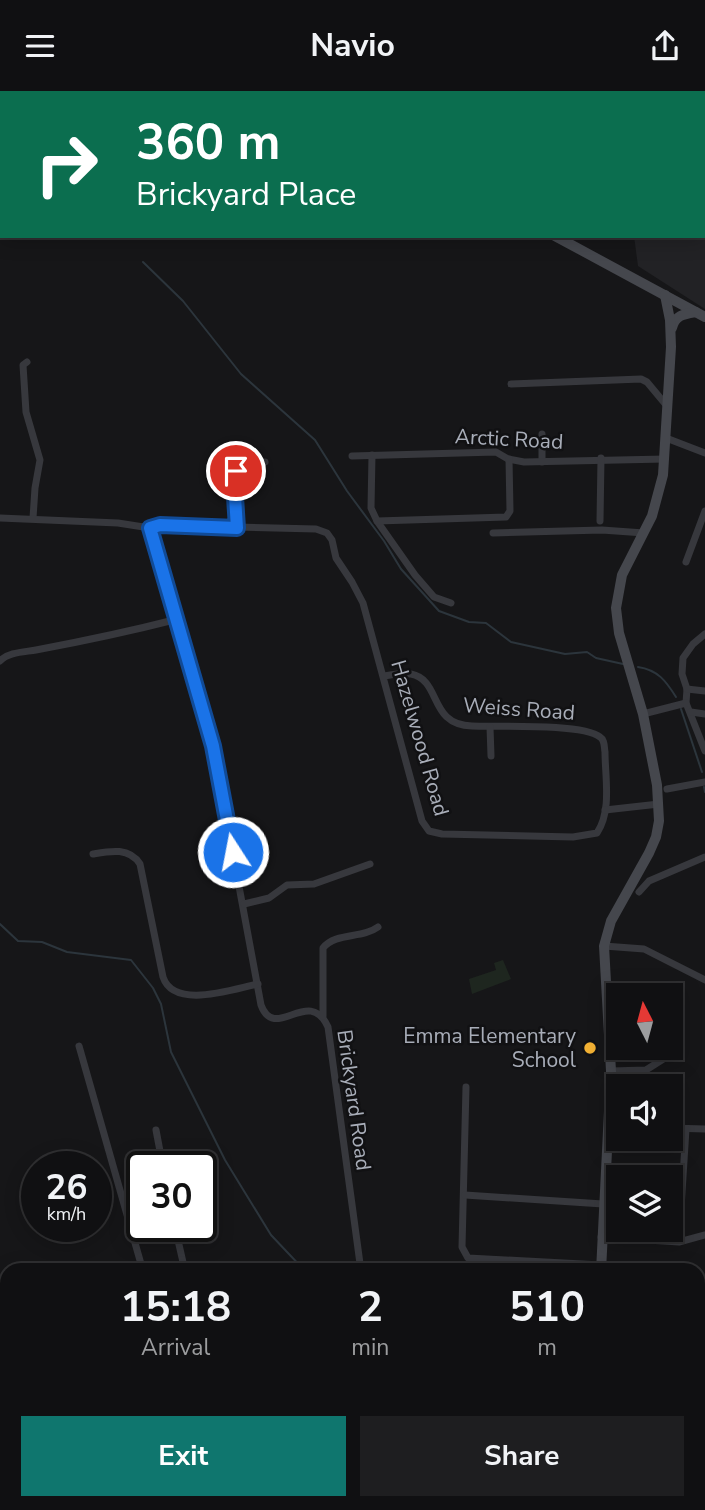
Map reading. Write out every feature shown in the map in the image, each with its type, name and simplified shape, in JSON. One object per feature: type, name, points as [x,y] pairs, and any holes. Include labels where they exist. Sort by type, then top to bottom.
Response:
[{"type":"street","points":[[559,238],[701,314]]},
{"type":"street","points":[[611,1074],[604,946],[615,913],[656,837],[659,804],[643,715],[620,633],[616,608],[622,575],[645,533],[659,494],[665,459],[671,336],[665,295]]},
{"type":"street","points":[[671,336],[676,319],[682,315],[701,314]]},
{"type":"street","points":[[27,362],[23,365],[24,400],[40,460],[34,488],[33,518]]},
{"type":"street","points":[[511,384],[641,379],[647,382],[668,407]]},
{"type":"street","points":[[542,434],[542,462]]},
{"type":"street","points":[[666,438],[705,453]]},
{"type":"street","name":"Arctic Road","points":[[352,456],[496,452],[509,459],[542,462],[665,459]]},
{"type":"street","points":[[372,455],[370,508],[415,575],[434,597],[451,604]]},
{"type":"street","points":[[377,521],[506,517],[510,510],[509,459]]},
{"type":"street","points":[[600,521],[601,459]]},
{"type":"street","points":[[237,528],[234,481],[236,471],[244,465],[264,462]]},
{"type":"street","points":[[686,562],[705,511]]},
{"type":"street","points":[[0,518],[118,523],[150,528]]},
{"type":"street","name":"Hazelwood Road","points":[[150,528],[160,525],[316,529],[327,533],[332,540],[336,558],[363,603],[422,821],[429,831],[442,834],[573,837],[597,833],[603,824],[605,810]]},
{"type":"street","name":"Brickyard Road","points":[[150,528],[213,746],[261,1005],[268,1016],[281,1019],[309,1010],[316,1011],[323,1016],[328,1027],[360,1263]]},
{"type":"street","points":[[493,533],[602,530],[645,533]]},
{"type":"street","points":[[0,661],[3,657],[113,636],[178,619]]},
{"type":"street","points":[[705,635],[693,644],[683,658],[682,674],[687,689],[686,702],[705,751]]},
{"type":"street","name":"Weiss Road","points":[[384,676],[414,674],[426,683],[444,717],[460,726],[556,728],[588,731],[601,737],[605,752],[605,810]]},
{"type":"street","points":[[687,689],[705,691]]},
{"type":"street","points":[[643,715],[686,702]]},
{"type":"street","points":[[691,712],[705,714]]},
{"type":"street","points":[[490,727],[491,756]]},
{"type":"street","points":[[667,789],[705,782]]},
{"type":"street","points":[[605,810],[659,804]]},
{"type":"street","points":[[93,854],[122,852],[135,857],[140,864],[163,977],[168,987],[195,996],[258,984]]},
{"type":"street","points":[[639,892],[649,881],[705,857]]},
{"type":"street","points":[[244,904],[268,898],[286,885],[314,884],[370,865]]},
{"type":"street","points":[[323,1016],[323,948],[331,940],[367,933],[378,927]]},
{"type":"street","points":[[604,946],[644,949],[705,980]]},
{"type":"street","points":[[79,1046],[126,1208]]},
{"type":"street","points":[[611,1071],[646,1070],[660,1061]]},
{"type":"street","points":[[466,1087],[462,1247],[468,1258],[534,1263]]},
{"type":"street","points":[[683,1168],[685,1129],[705,1129]]},
{"type":"street","points":[[156,1130],[160,1151]]},
{"type":"street","points":[[601,1263],[603,1204],[610,1151]]},
{"type":"street","points":[[465,1195],[603,1204]]},
{"type":"street","points":[[601,1237],[680,1242],[705,1235]]},
{"type":"street","points":[[136,1242],[141,1263]]},
{"type":"street","points":[[179,1242],[183,1263]]},
{"type":"shaded area","points":[[634,238],[705,238],[705,309],[638,266]]},
{"type":"shaded area","points":[[503,960],[511,979],[472,994],[469,979],[496,970],[494,963]]},
{"type":"waterway","points":[[143,262],[183,301],[241,374],[315,440],[401,569],[439,611],[469,622],[486,623],[511,642],[565,654],[587,652],[596,658],[623,664]]},
{"type":"waterway","points":[[638,667],[661,677],[676,697]]},
{"type":"waterway","points":[[681,709],[702,772]]},
{"type":"waterway","points":[[704,787],[705,792]]},
{"type":"waterway","points":[[0,924],[18,941],[42,942],[67,952],[131,960],[153,988],[161,1004],[171,1052],[225,1160],[271,1235],[297,1263]]},
{"type":"place","name":"Emma Elementary School","points":[[590,1048]]},
{"type":"route","points":[[233,852],[213,746],[150,528],[160,525],[237,528],[234,481],[236,471]]}]
